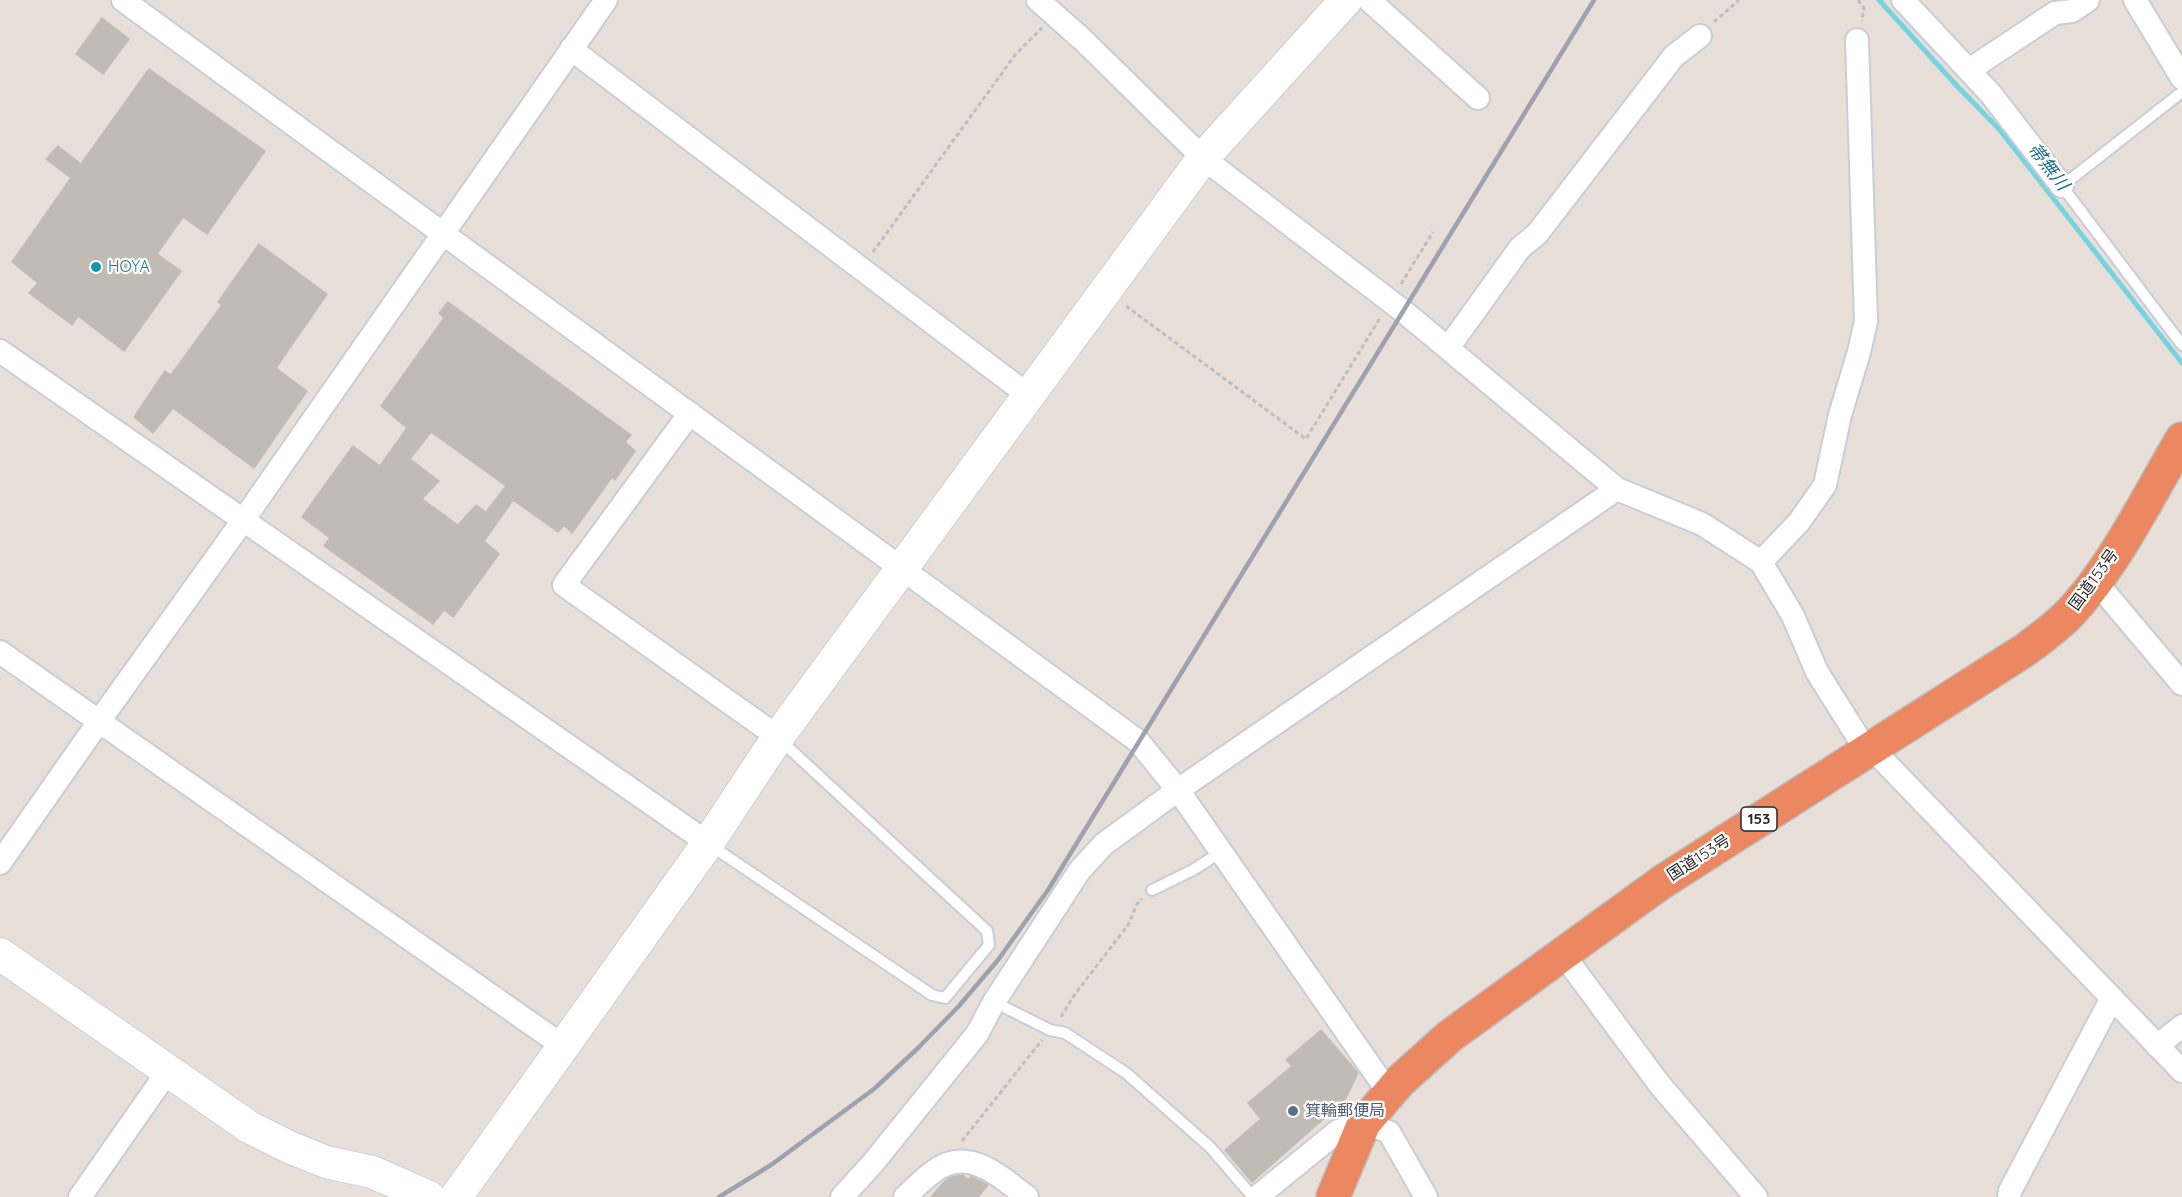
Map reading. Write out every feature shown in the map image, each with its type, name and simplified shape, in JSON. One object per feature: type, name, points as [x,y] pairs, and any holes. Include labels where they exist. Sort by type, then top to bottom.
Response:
[{"type":"highway","name":"国道153号","points":[[1333,1197],[1364,1123],[1422,1059],[1450,1036],[1662,882],[2025,650],[2048,633],[2069,614],[2096,582],[2182,439]]},
{"type":"street","points":[[123,0],[1138,741],[1178,790],[1389,1093]]},
{"type":"street","points":[[0,863],[444,235],[606,0]]},
{"type":"street","points":[[1038,0],[1203,158],[1391,302],[1617,489],[1702,524],[1761,562],[1793,616],[1817,672],[1866,750],[1882,759],[2182,1071]]},
{"type":"street","points":[[456,1197],[708,843],[778,737],[1203,158],[1346,0]]},
{"type":"street","points":[[1369,0],[1478,98]]},
{"type":"street","points":[[1903,0],[1990,93],[2062,186]]},
{"type":"street","points":[[1969,70],[2055,13],[2072,11],[2088,0]]},
{"type":"street","points":[[2134,0],[2182,78]]},
{"type":"street","points":[[1448,348],[1520,248],[1537,234],[1674,56],[1700,36]]},
{"type":"street","points":[[1761,562],[1799,522],[1825,485],[1840,415],[1866,321],[1857,40]]},
{"type":"street","points":[[572,50],[1028,394]]},
{"type":"street","points":[[0,351],[708,843]]},
{"type":"street","points":[[690,413],[564,585],[778,737]]},
{"type":"street","points":[[842,1197],[873,1163],[977,1034],[994,1002],[1080,870],[1104,844],[1178,790],[1617,489]]},
{"type":"street","points":[[2096,582],[2182,684]]},
{"type":"street","points":[[0,652],[563,1046]]},
{"type":"street","points":[[1562,953],[1660,1085],[1756,1197]]},
{"type":"street","points":[[0,954],[249,1127],[326,1162],[372,1172],[429,1197]]},
{"type":"street","points":[[2009,1197],[2010,1191],[2112,998]]},
{"type":"street","points":[[2157,1046],[2182,1026]]},
{"type":"street","points":[[80,1197],[168,1071]]},
{"type":"street","points":[[1255,1197],[1338,1131],[1364,1123],[1389,1132],[1426,1197]]},
{"type":"street","points":[[905,1197],[934,1171],[948,1163],[964,1160],[998,1174],[1027,1197]]},
{"type":"lane","points":[[2182,92],[2062,186],[2182,345]]},
{"type":"lane","points":[[708,843],[932,995],[945,998],[989,945],[987,931],[778,737]]},
{"type":"lane","points":[[1152,890],[1193,870],[1221,852]]},
{"type":"lane","points":[[994,1002],[1050,1030],[1065,1033],[1126,1073],[1210,1147],[1255,1197]]},
{"type":"path","points":[[1700,36],[1739,0]]},
{"type":"path","points":[[861,268],[1015,55],[1056,15]]},
{"type":"path","points":[[1105,291],[1306,439],[1433,232]]},
{"type":"building","points":[[102,18],[129,39],[103,74],[76,54]]},
{"type":"building","name":"HOYA","points":[[149,69],[265,151],[207,234],[183,217],[157,254],[181,271],[124,351],[78,316],[72,325],[29,293],[38,283],[12,262],[71,178],[46,159],[58,146],[81,164]]},
{"type":"building","points":[[259,244],[327,294],[276,368],[307,391],[254,468],[173,408],[153,433],[134,417],[165,371],[171,375],[222,305],[218,302]]},
{"type":"building","points":[[448,302],[631,435],[625,442],[635,451],[615,480],[612,477],[572,533],[564,525],[558,532],[513,500],[484,541],[499,554],[453,617],[444,610],[433,624],[324,546],[330,538],[302,517],[353,446],[380,466],[407,428],[381,406],[444,318],[439,313]],"holes":[[[431,432],[506,486],[486,512],[476,505],[458,525],[422,499],[439,481],[410,459]]]},
{"type":"building","name":"箕輪郵便局","points":[[1321,1030],[1358,1073],[1345,1100],[1252,1182],[1225,1150],[1261,1119],[1248,1103],[1292,1066],[1286,1060]]},
{"type":"building","points":[[963,1175],[968,1180],[971,1177],[988,1185],[978,1197],[931,1197],[945,1181],[951,1177]]},
{"type":"waterway","name":"帯無川","points":[[1879,0],[1999,129],[2182,363]]},
{"type":"railway","points":[[719,1197],[771,1165],[874,1089],[958,1007],[998,960],[1048,890],[1594,0]]},
{"type":"place","name":"HOYA","points":[[96,267]]},
{"type":"place","name":"箕輪郵便局","points":[[1293,1111]]}]
